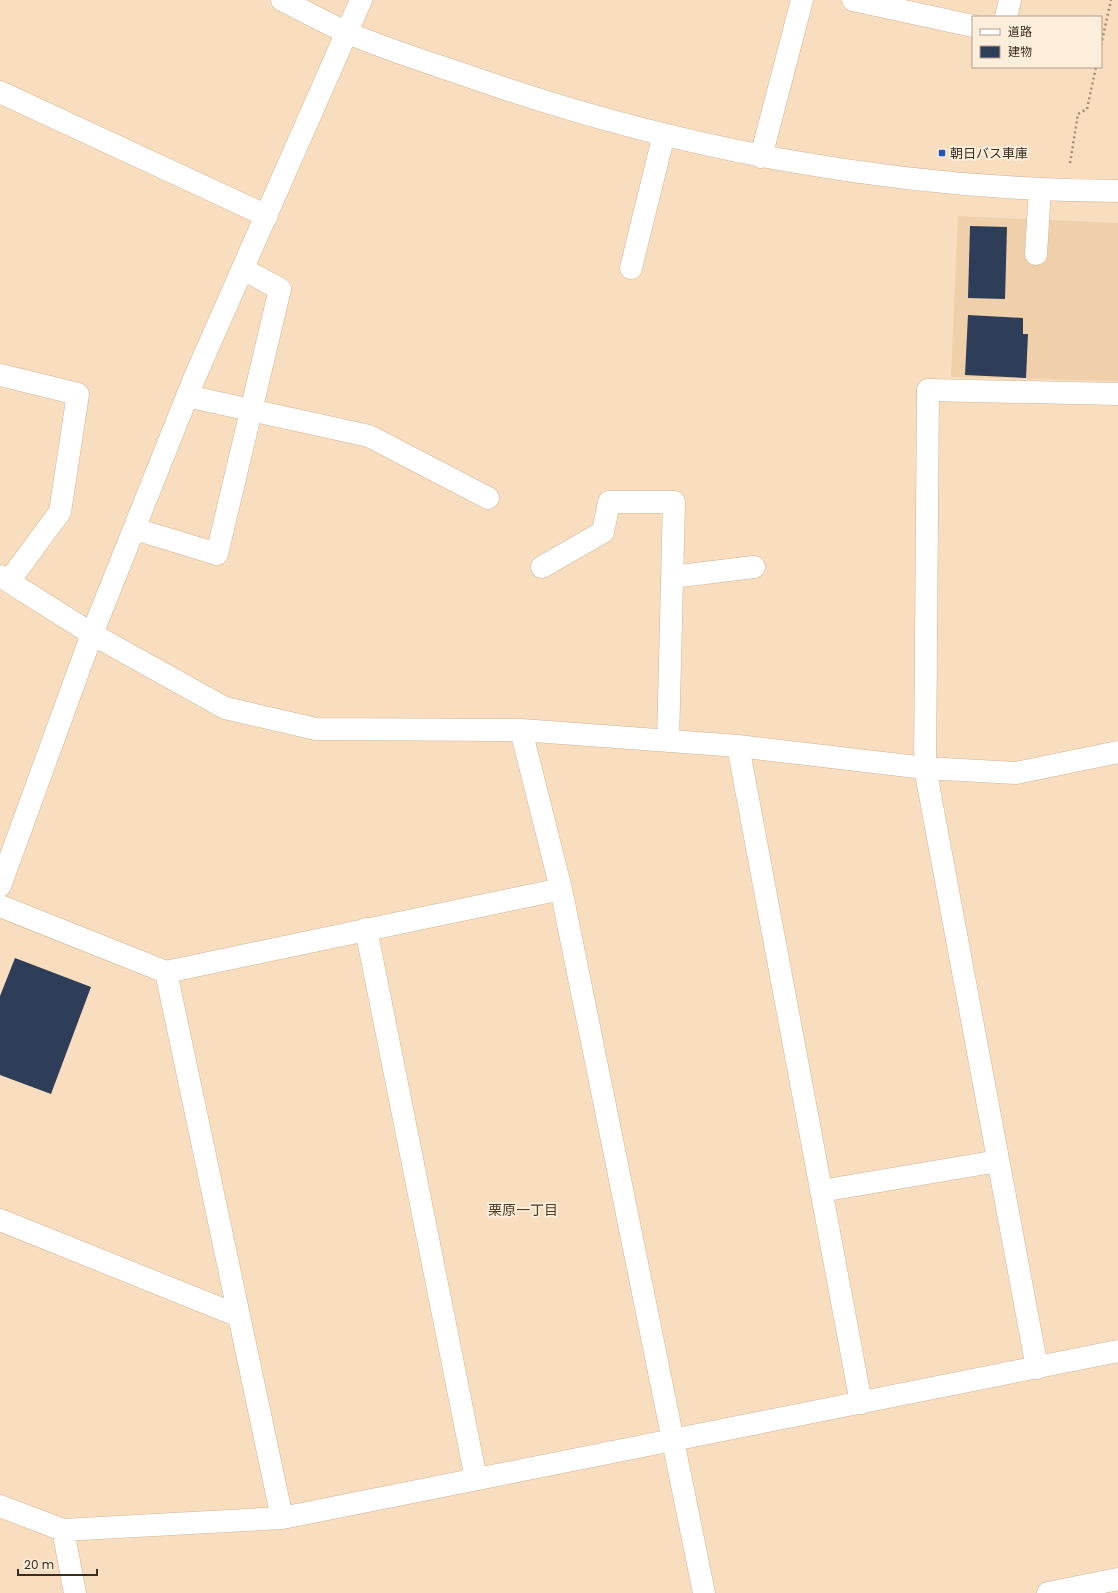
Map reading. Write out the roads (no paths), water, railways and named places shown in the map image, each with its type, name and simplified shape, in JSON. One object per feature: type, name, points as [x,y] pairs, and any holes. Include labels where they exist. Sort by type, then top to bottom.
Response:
[{"type":"street","points":[[282,0],[348,33],[511,91],[580,113],[761,157],[903,178],[979,186],[1118,191]]},
{"type":"street","points":[[0,886],[92,634],[187,396],[348,33],[361,0]]},
{"type":"street","points":[[761,157],[802,0]]},
{"type":"street","points":[[853,0],[972,26]]},
{"type":"street","points":[[1006,16],[1010,0]]},
{"type":"street","points":[[0,92],[267,216]]},
{"type":"street","points":[[631,268],[664,134]]},
{"type":"street","points":[[1036,254],[1040,189]]},
{"type":"street","points":[[135,529],[217,554],[280,289],[243,269]]},
{"type":"street","points":[[0,375],[78,394],[60,512],[5,578],[92,634],[225,708],[316,729],[521,730],[738,746],[925,768],[1016,773],[1118,752]]},
{"type":"street","points":[[1037,1368],[925,768],[928,390],[1118,394]]},
{"type":"street","points":[[187,396],[369,436],[488,498]]},
{"type":"street","points":[[542,567],[603,532],[609,502],[674,502],[668,741]]},
{"type":"street","points":[[672,577],[754,567]]},
{"type":"street","points":[[521,730],[561,889],[704,1593]]},
{"type":"street","points":[[738,746],[861,1403]]},
{"type":"street","points":[[0,906],[166,972],[561,889]]},
{"type":"street","points":[[366,929],[476,1479]]},
{"type":"street","points":[[166,972],[282,1518]]},
{"type":"street","points":[[821,1191],[998,1161]]},
{"type":"street","points":[[0,1220],[239,1316]]},
{"type":"street","points":[[0,1506],[63,1530],[282,1518],[1118,1351]]},
{"type":"street","points":[[63,1530],[75,1593]]},
{"type":"street","points":[[1048,1593],[1118,1579]]},
{"type":"place","name":"朝日バス車庫","points":[[942,153]]},
{"type":"district","name":"栗原一丁目","points":[[523,1210]]}]
